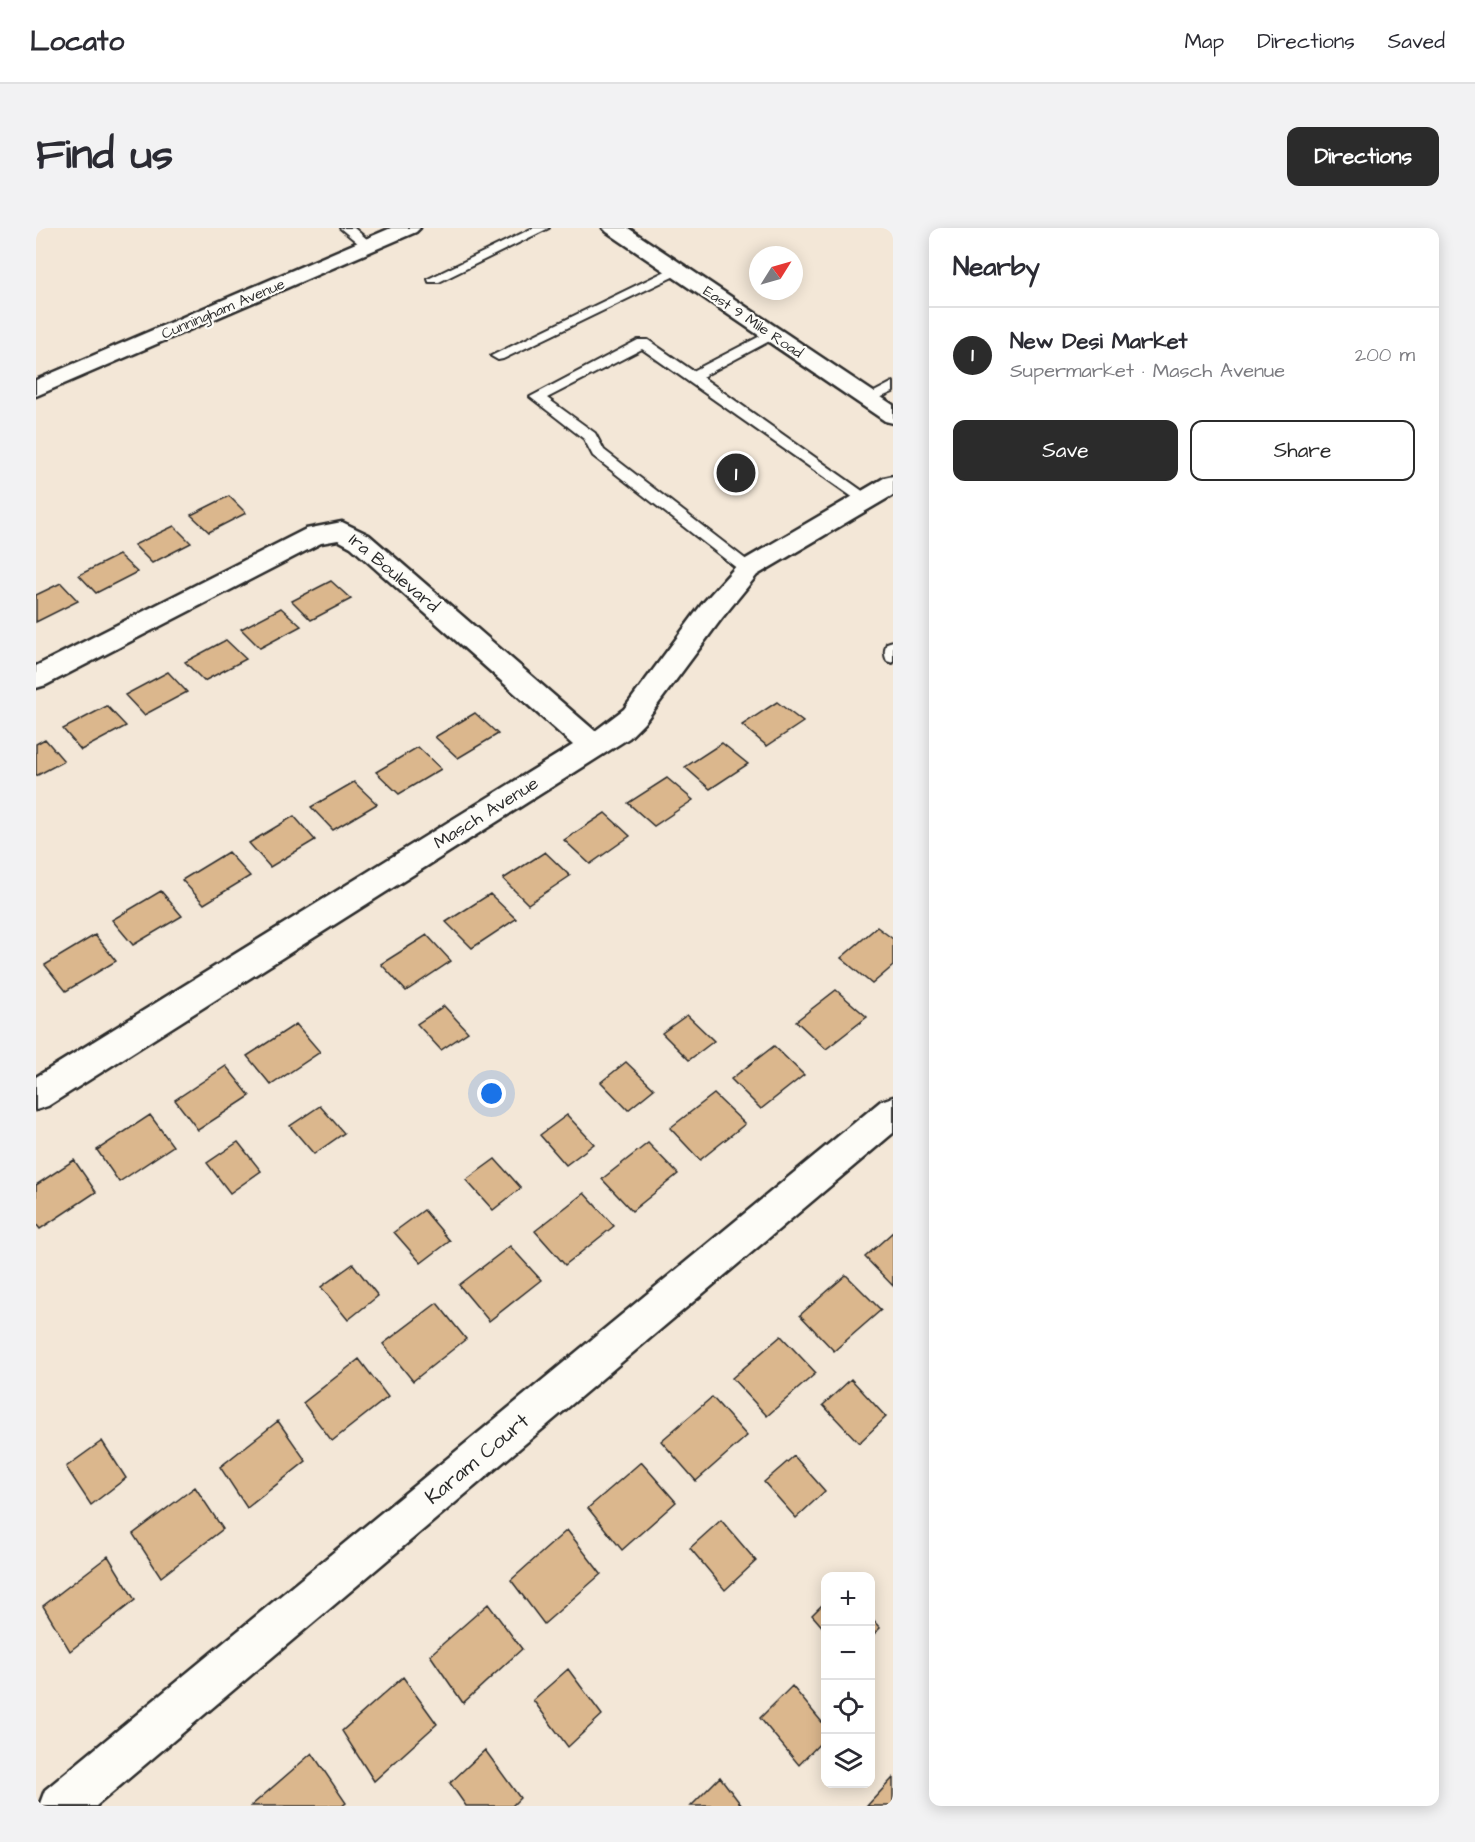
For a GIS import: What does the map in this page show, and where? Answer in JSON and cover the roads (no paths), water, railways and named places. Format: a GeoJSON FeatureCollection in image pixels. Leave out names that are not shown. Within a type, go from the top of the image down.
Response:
{"type":"FeatureCollection","features":[{"type":"Feature","properties":{"kind":"street","name":"Cunningham Avenue"},"geometry":{"type":"LineString","coordinates":[[36,389],[409,228]]}},
{"type":"Feature","properties":{"kind":"street","name":"East 9 Mile Road"},"geometry":{"type":"LineString","coordinates":[[614,228],[893,416]]}},
{"type":"Feature","properties":{"kind":"street","name":"Masch Avenue"},"geometry":{"type":"LineString","coordinates":[[36,1095],[619,730],[634,716],[712,611],[748,569],[893,484]]}},
{"type":"Feature","properties":{"kind":"street","name":"Ira Boulevard"},"geometry":{"type":"LineString","coordinates":[[36,678],[315,535],[342,531],[360,541],[592,746]]}},
{"type":"Feature","properties":{"kind":"street","name":"Karam Court"},"geometry":{"type":"LineString","coordinates":[[61,1806],[893,1113]]}},
{"type":"Feature","properties":{"kind":"lane"},"geometry":{"type":"LineString","coordinates":[[346,228],[369,246]]}},
{"type":"Feature","properties":{"kind":"lane"},"geometry":{"type":"LineString","coordinates":[[434,279],[543,228]]}},
{"type":"Feature","properties":{"kind":"lane"},"geometry":{"type":"LineString","coordinates":[[498,356],[676,270]]}},
{"type":"Feature","properties":{"kind":"lane"},"geometry":{"type":"LineString","coordinates":[[692,377],[772,334]]}},
{"type":"Feature","properties":{"kind":"lane"},"geometry":{"type":"LineString","coordinates":[[748,569],[598,453],[590,436],[537,397],[643,344],[866,500]]}},
{"type":"Feature","properties":{"kind":"lane"},"geometry":{"type":"LineString","coordinates":[[868,399],[893,386]]}},
{"type":"Feature","properties":{"kind":"lane"},"geometry":{"type":"LineString","coordinates":[[893,647],[893,657]]}},
{"type":"Feature","properties":{"kind":"place","name":"New Desi Market"},"geometry":{"type":"Point","coordinates":[736,473]}}]}
